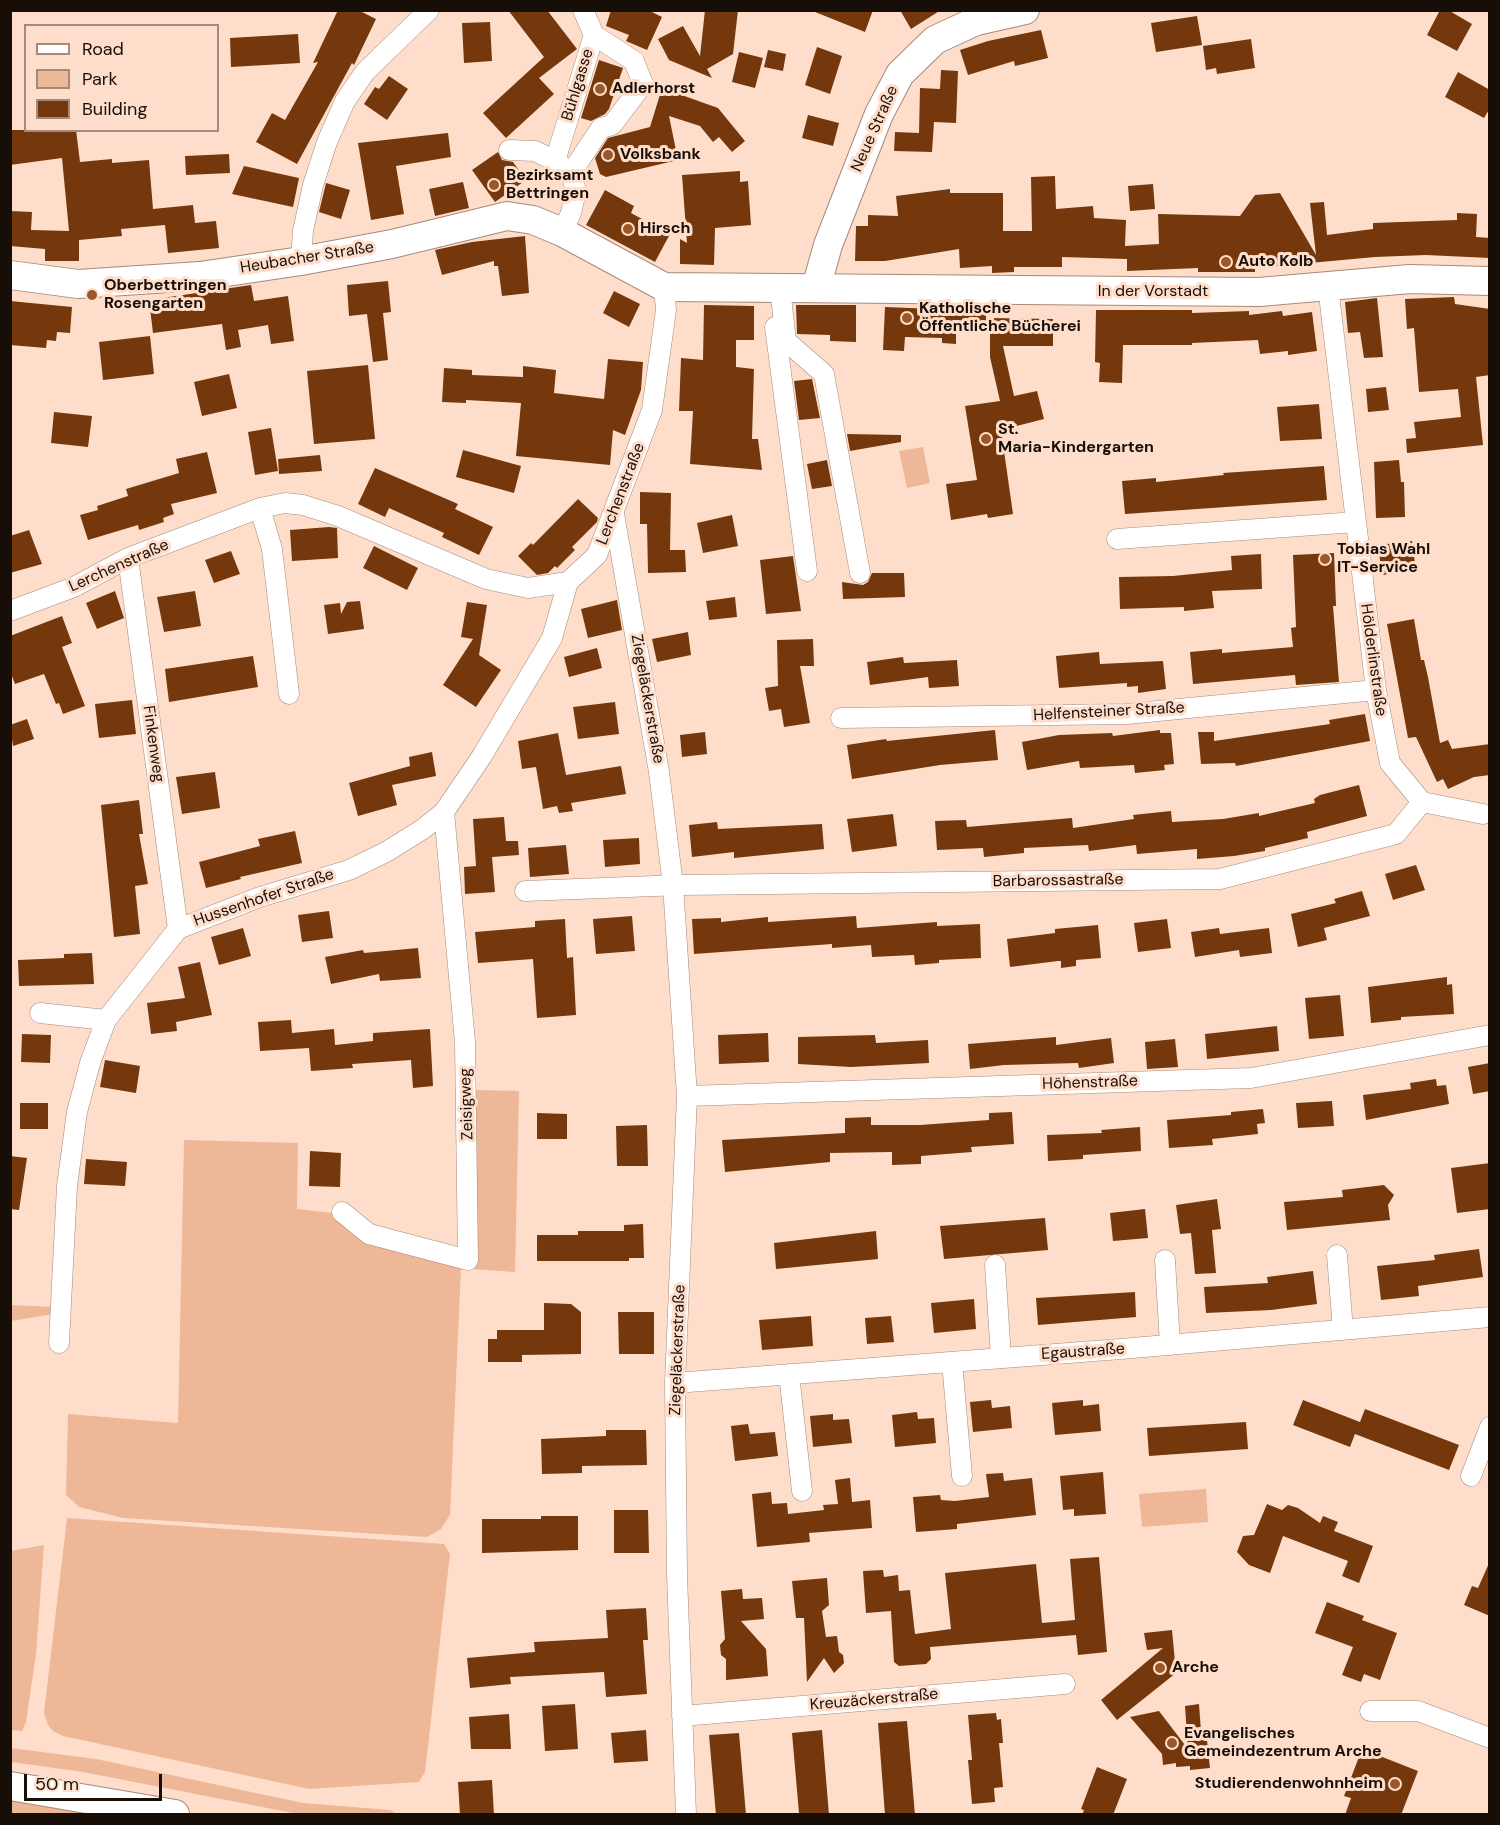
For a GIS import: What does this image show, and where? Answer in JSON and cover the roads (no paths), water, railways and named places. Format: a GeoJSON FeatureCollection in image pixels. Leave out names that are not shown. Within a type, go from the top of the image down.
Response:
{"type":"FeatureCollection","features":[{"type":"Feature","properties":{"kind":"street"},"geometry":{"type":"LineString","coordinates":[[301,261],[303,231],[313,185],[327,142],[345,100],[366,72],[429,10]]}},
{"type":"Feature","properties":{"kind":"street","name":"Bühlgasse"},"geometry":{"type":"LineString","coordinates":[[555,160],[594,35],[583,10]]}},
{"type":"Feature","properties":{"kind":"street","name":"Neue Straße"},"geometry":{"type":"LineString","coordinates":[[816,288],[828,245],[879,114],[900,74],[935,40],[976,21],[1025,10]]}},
{"type":"Feature","properties":{"kind":"street"},"geometry":{"type":"LineString","coordinates":[[571,173],[601,128],[612,124],[643,84],[634,61],[594,35]]}},
{"type":"Feature","properties":{"kind":"street"},"geometry":{"type":"LineString","coordinates":[[509,150],[535,151],[555,160],[571,173],[576,191],[571,213],[562,232]]}},
{"type":"Feature","properties":{"kind":"street","name":"Heubacher Straße"},"geometry":{"type":"LineString","coordinates":[[10,275],[88,284],[200,276],[301,261],[392,244],[507,216],[533,220],[562,232]]}},
{"type":"Feature","properties":{"kind":"street","name":"In der Vorstadt"},"geometry":{"type":"LineString","coordinates":[[562,232],[664,287],[1259,292],[1410,279],[1490,281]]}},
{"type":"Feature","properties":{"kind":"street","name":"Hölderlinstraße"},"geometry":{"type":"LineString","coordinates":[[1328,286],[1376,690],[1389,763],[1422,802]]}},
{"type":"Feature","properties":{"kind":"street","name":"Lerchenstraße"},"geometry":{"type":"LineString","coordinates":[[10,611],[74,587],[128,558],[260,508],[285,503],[303,505],[371,529],[435,559],[486,579],[528,588],[568,582],[597,555],[652,410],[666,310],[664,287]]}},
{"type":"Feature","properties":{"kind":"street"},"geometry":{"type":"LineString","coordinates":[[775,288],[786,341],[824,374],[860,573]]}},
{"type":"Feature","properties":{"kind":"street"},"geometry":{"type":"LineString","coordinates":[[775,288],[807,571]]}},
{"type":"Feature","properties":{"kind":"street"},"geometry":{"type":"LineString","coordinates":[[260,508],[272,549],[289,694]]}},
{"type":"Feature","properties":{"kind":"street","name":"Ziegeläckerstraße"},"geometry":{"type":"LineString","coordinates":[[614,514],[659,772],[673,885],[687,1096],[675,1383],[686,1815]]}},
{"type":"Feature","properties":{"kind":"street"},"geometry":{"type":"LineString","coordinates":[[1117,539],[1356,522]]}},
{"type":"Feature","properties":{"kind":"street","name":"Finkenweg"},"geometry":{"type":"LineString","coordinates":[[128,558],[178,929]]}},
{"type":"Feature","properties":{"kind":"street","name":"Hussenhofer Straße"},"geometry":{"type":"LineString","coordinates":[[59,1343],[67,1186],[77,1112],[106,1020],[178,929],[260,897],[349,870],[405,841],[444,812],[482,756],[552,638],[568,582]]}},
{"type":"Feature","properties":{"kind":"street","name":"Helfensteiner Straße"},"geometry":{"type":"LineString","coordinates":[[842,718],[1126,714],[1376,690]]}},
{"type":"Feature","properties":{"kind":"street"},"geometry":{"type":"LineString","coordinates":[[1422,802],[1487,818]]}},
{"type":"Feature","properties":{"kind":"street","name":"Barbarossastraße"},"geometry":{"type":"LineString","coordinates":[[673,885],[1220,879],[1396,834],[1422,802]]}},
{"type":"Feature","properties":{"kind":"street","name":"Zeisigweg"},"geometry":{"type":"LineString","coordinates":[[342,1212],[369,1234],[468,1260],[465,1042],[444,812]]}},
{"type":"Feature","properties":{"kind":"street"},"geometry":{"type":"LineString","coordinates":[[525,891],[673,885]]}},
{"type":"Feature","properties":{"kind":"street"},"geometry":{"type":"LineString","coordinates":[[40,1013],[106,1020]]}},
{"type":"Feature","properties":{"kind":"street","name":"Höhenstraße"},"geometry":{"type":"LineString","coordinates":[[687,1096],[1251,1078],[1490,1035]]}},
{"type":"Feature","properties":{"kind":"street"},"geometry":{"type":"LineString","coordinates":[[1337,1255],[1343,1330]]}},
{"type":"Feature","properties":{"kind":"street"},"geometry":{"type":"LineString","coordinates":[[1165,1260],[1170,1345]]}},
{"type":"Feature","properties":{"kind":"street"},"geometry":{"type":"LineString","coordinates":[[995,1264],[1001,1358]]}},
{"type":"Feature","properties":{"kind":"street","name":"Egaustraße"},"geometry":{"type":"LineString","coordinates":[[675,1383],[1170,1345],[1490,1317]]}},
{"type":"Feature","properties":{"kind":"street"},"geometry":{"type":"LineString","coordinates":[[952,1362],[962,1476]]}},
{"type":"Feature","properties":{"kind":"street"},"geometry":{"type":"LineString","coordinates":[[789,1374],[802,1491]]}},
{"type":"Feature","properties":{"kind":"street"},"geometry":{"type":"LineString","coordinates":[[1471,1476],[1490,1427]]}},
{"type":"Feature","properties":{"kind":"street","name":"Kreuzäckerstraße"},"geometry":{"type":"LineString","coordinates":[[682,1716],[1065,1684]]}},
{"type":"Feature","properties":{"kind":"street"},"geometry":{"type":"LineString","coordinates":[[1370,1711],[1418,1711],[1490,1738]]}},
{"type":"Feature","properties":{"kind":"street"},"geometry":{"type":"LineString","coordinates":[[10,1786],[174,1815]]}},
{"type":"Feature","properties":{"kind":"place","name":"Adlerhorst"},"geometry":{"type":"Point","coordinates":[600,89]}},
{"type":"Feature","properties":{"kind":"place","name":"Volksbank"},"geometry":{"type":"Point","coordinates":[608,155]}},
{"type":"Feature","properties":{"kind":"place","name":"Bezirksamt Bettringen"},"geometry":{"type":"Point","coordinates":[494,185]}},
{"type":"Feature","properties":{"kind":"place","name":"Hirsch"},"geometry":{"type":"Point","coordinates":[628,229]}},
{"type":"Feature","properties":{"kind":"place","name":"Auto Kolb"},"geometry":{"type":"Point","coordinates":[1226,262]}},
{"type":"Feature","properties":{"kind":"place","name":"Oberbettringen Rosengarten"},"geometry":{"type":"Point","coordinates":[92,295]}},
{"type":"Feature","properties":{"kind":"place","name":"Katholische Öffentliche Bücherei"},"geometry":{"type":"Point","coordinates":[907,318]}},
{"type":"Feature","properties":{"kind":"place","name":"St. Maria-Kindergarten"},"geometry":{"type":"Point","coordinates":[986,439]}},
{"type":"Feature","properties":{"kind":"place","name":"Tobias Wahl IT-Service"},"geometry":{"type":"Point","coordinates":[1325,559]}},
{"type":"Feature","properties":{"kind":"place","name":"Arche"},"geometry":{"type":"Point","coordinates":[1160,1668]}},
{"type":"Feature","properties":{"kind":"place","name":"Evangelisches Gemeindezentrum Arche"},"geometry":{"type":"Point","coordinates":[1172,1743]}},
{"type":"Feature","properties":{"kind":"place","name":"Studierendenwohnheim"},"geometry":{"type":"Point","coordinates":[1395,1784]}}]}
